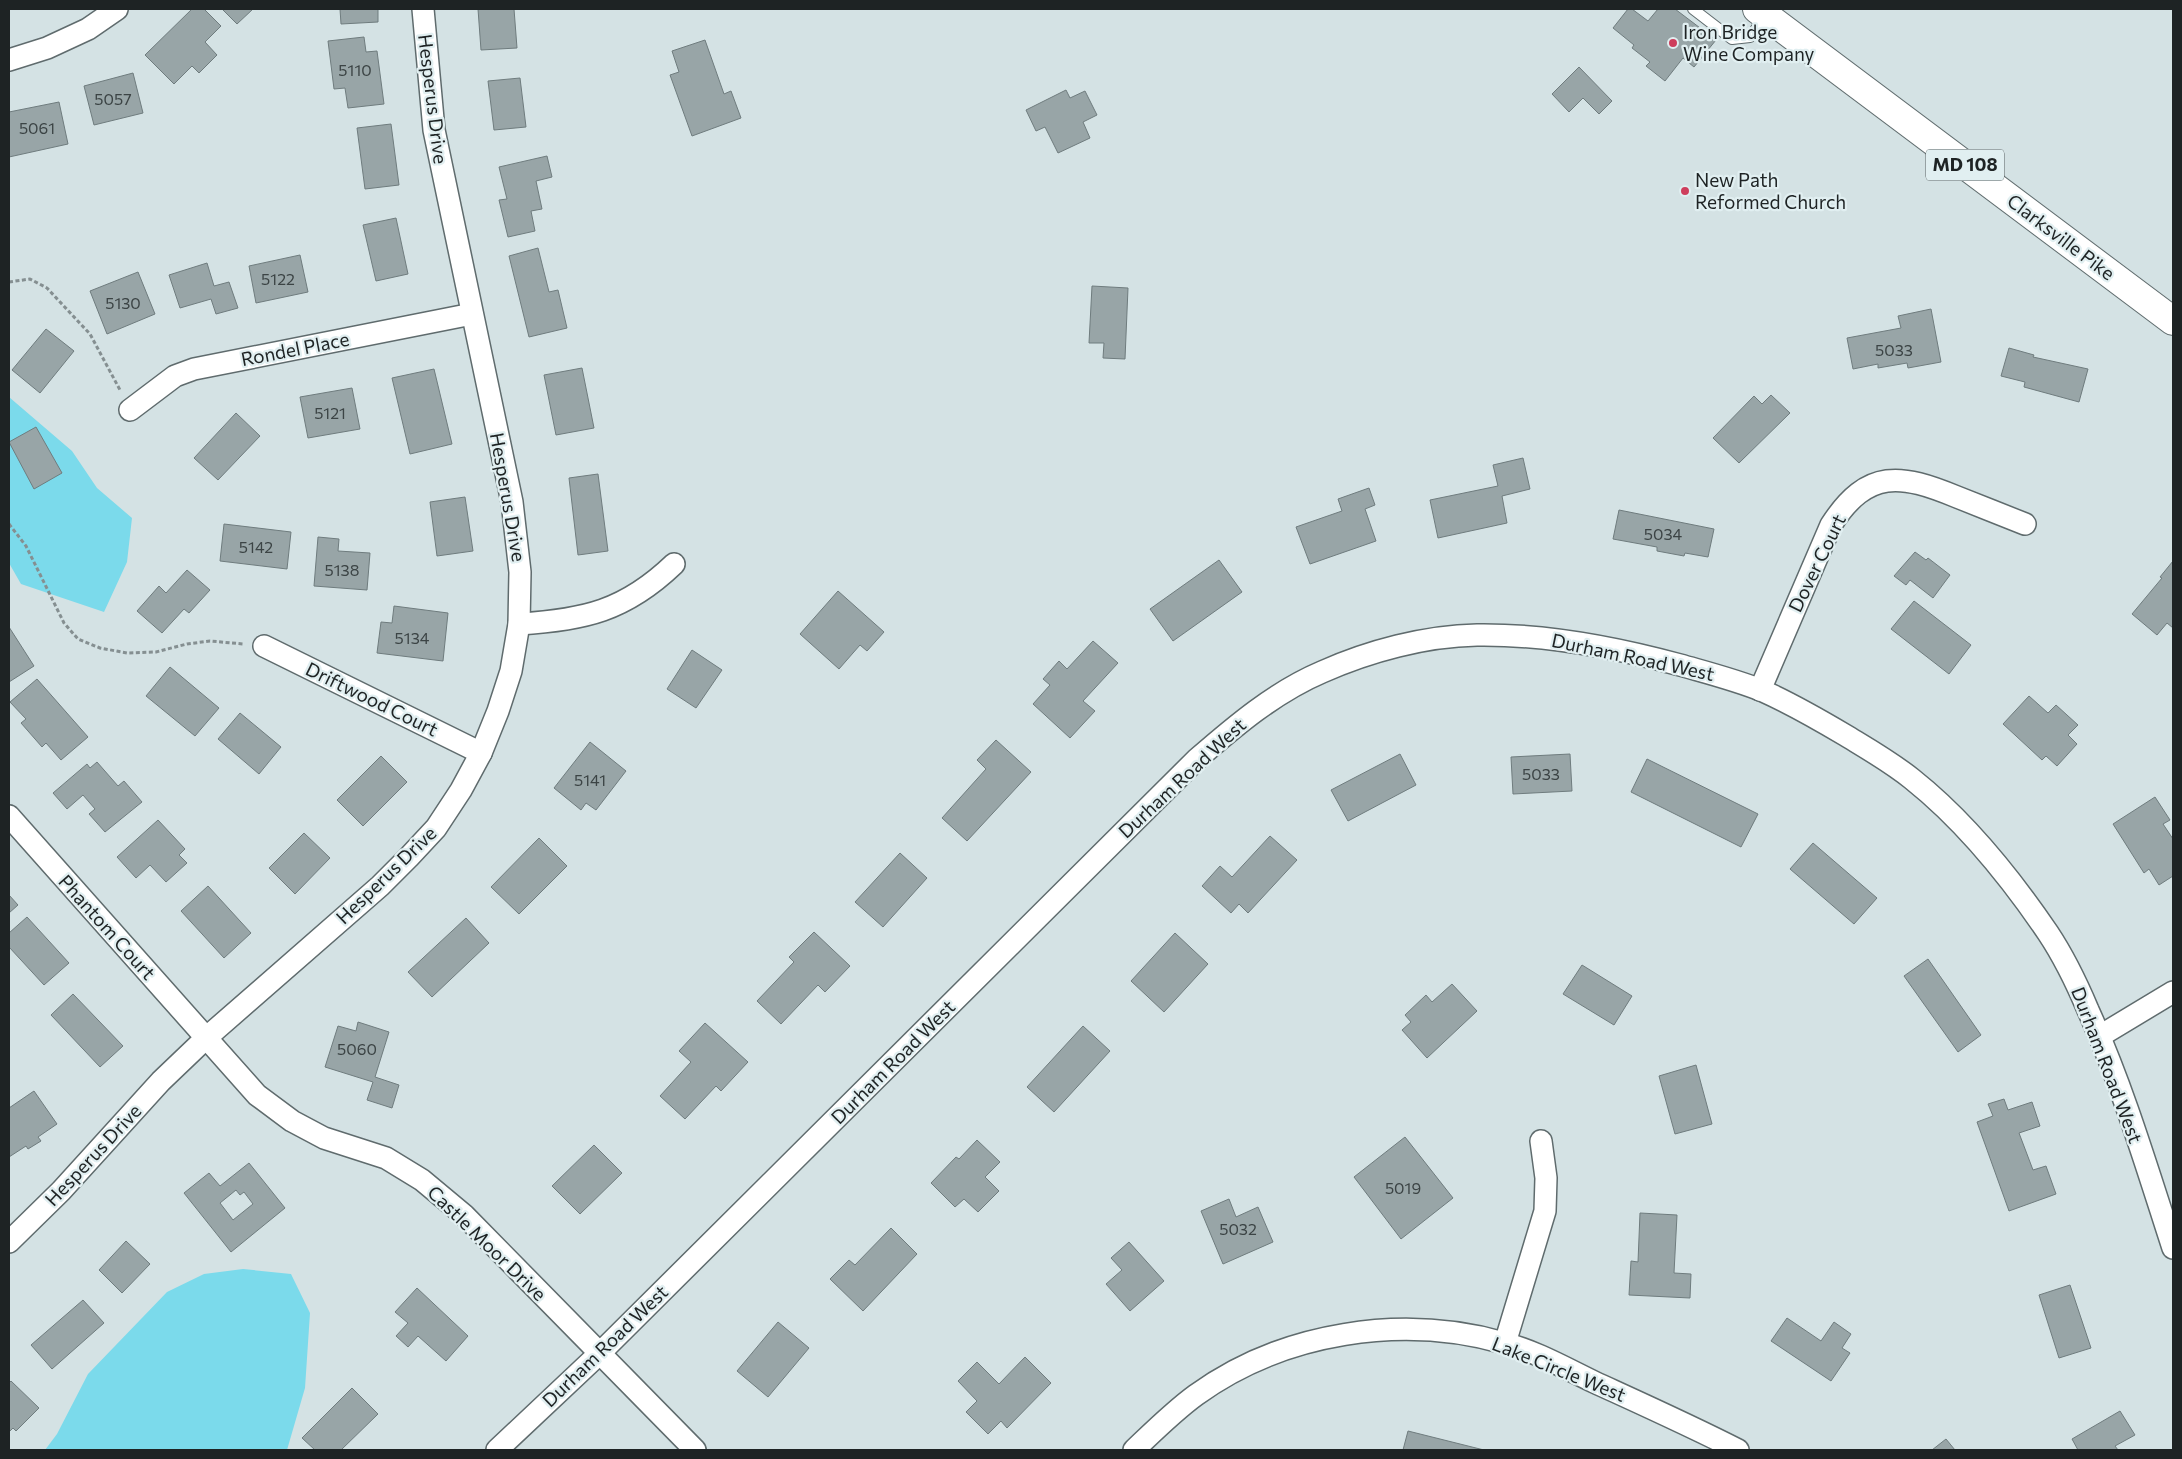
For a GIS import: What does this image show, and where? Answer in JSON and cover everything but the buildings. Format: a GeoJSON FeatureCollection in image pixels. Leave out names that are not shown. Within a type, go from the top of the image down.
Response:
{"type":"FeatureCollection","features":[{"type":"Feature","properties":{"kind":"main road","name":"Clarksville Pike"},"geometry":{"type":"LineString","coordinates":[[1762,12],[2173,321]]}},
{"type":"Feature","properties":{"kind":"street"},"geometry":{"type":"LineString","coordinates":[[9,60],[47,48],[88,29],[117,9]]}},
{"type":"Feature","properties":{"kind":"street","name":"Hesperus Drive"},"geometry":{"type":"LineString","coordinates":[[9,1242],[61,1191],[161,1081],[206,1038],[380,886],[436,828],[461,790],[481,753],[511,671],[519,624],[520,572],[512,502],[434,130],[423,9]]}},
{"type":"Feature","properties":{"kind":"street","name":"Rondel Place"},"geometry":{"type":"LineString","coordinates":[[130,410],[175,376],[194,370],[472,314]]}},
{"type":"Feature","properties":{"kind":"street","name":"Dover Court"},"geometry":{"type":"LineString","coordinates":[[1760,690],[1831,525],[1854,496],[1870,485],[1901,479],[1923,483],[2025,524]]}},
{"type":"Feature","properties":{"kind":"street"},"geometry":{"type":"LineString","coordinates":[[519,624],[560,621],[605,610],[643,590],[658,580],[674,564]]}},
{"type":"Feature","properties":{"kind":"street","name":"Durham Road West"},"geometry":{"type":"LineString","coordinates":[[497,1450],[599,1354],[1197,759],[1231,730],[1278,696],[1321,672],[1372,653],[1426,641],[1474,635],[1532,637],[1593,645],[1719,675],[1760,690],[1799,708],[1870,750],[1911,778],[1952,814],[2005,874],[2050,936],[2077,985],[2100,1036],[2173,1248]]}},
{"type":"Feature","properties":{"kind":"street","name":"Driftwood Court"},"geometry":{"type":"LineString","coordinates":[[264,646],[481,753]]}},
{"type":"Feature","properties":{"kind":"street","name":"Phantom Court"},"geometry":{"type":"LineString","coordinates":[[9,816],[206,1038]]}},
{"type":"Feature","properties":{"kind":"street"},"geometry":{"type":"LineString","coordinates":[[2100,1036],[2173,992]]}},
{"type":"Feature","properties":{"kind":"street","name":"Castle Moor Drive"},"geometry":{"type":"LineString","coordinates":[[206,1038],[257,1095],[292,1121],[324,1138],[386,1158],[422,1180],[464,1216],[695,1450]]}},
{"type":"Feature","properties":{"kind":"street"},"geometry":{"type":"LineString","coordinates":[[1506,1343],[1544,1211],[1546,1178],[1541,1141]]}},
{"type":"Feature","properties":{"kind":"street","name":"Lake Circle West"},"geometry":{"type":"LineString","coordinates":[[1134,1450],[1158,1426],[1196,1394],[1236,1370],[1280,1352],[1325,1338],[1373,1330],[1422,1330],[1464,1333],[1506,1343],[1568,1369],[1738,1450]]}},
{"type":"Feature","properties":{"kind":"lane"},"geometry":{"type":"LineString","coordinates":[[1693,9],[1732,39],[1750,37],[1762,12]]}},
{"type":"Feature","properties":{"kind":"path"},"geometry":{"type":"LineString","coordinates":[[9,282],[30,279],[47,288],[90,334],[130,410]]}},
{"type":"Feature","properties":{"kind":"path"},"geometry":{"type":"LineString","coordinates":[[9,524],[26,546],[64,623],[78,639],[100,648],[127,653],[156,652],[187,644],[210,641],[264,646]]}},
{"type":"Feature","properties":{"kind":"shaded area"},"geometry":{"type":"Polygon","coordinates":[[[9,397],[72,451],[97,488],[132,518],[127,562],[104,612],[21,584],[9,563],[9,397]]]}},
{"type":"Feature","properties":{"kind":"shaded area"},"geometry":{"type":"Polygon","coordinates":[[[243,1269],[291,1274],[310,1313],[305,1388],[287,1450],[45,1450],[57,1434],[88,1374],[167,1292],[204,1274],[243,1269]]]}},
{"type":"Feature","properties":{"kind":"place","name":"Iron Bridge Wine Company"},"geometry":{"type":"Point","coordinates":[1673,43]}},
{"type":"Feature","properties":{"kind":"place","name":"New Path Reformed Church"},"geometry":{"type":"Point","coordinates":[1685,191]}}]}
